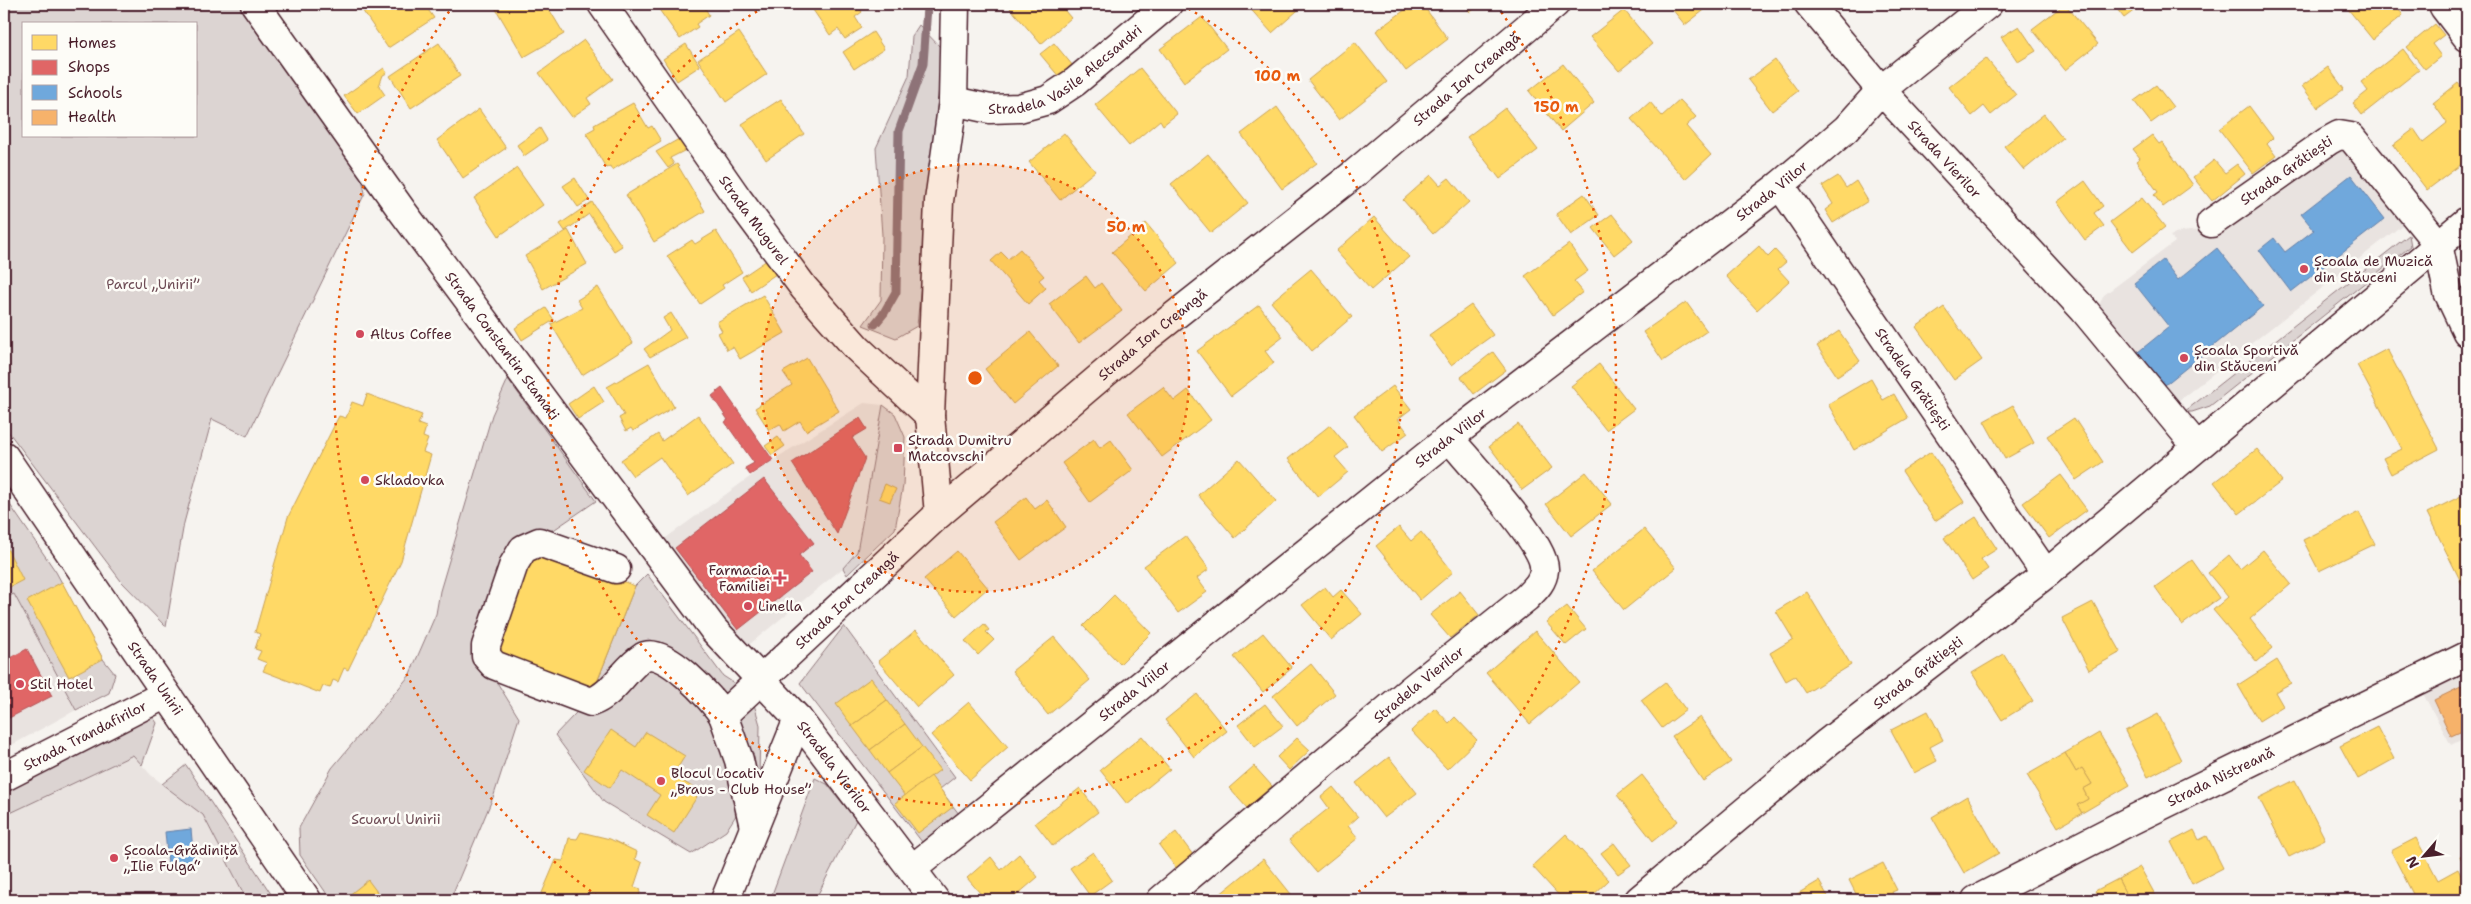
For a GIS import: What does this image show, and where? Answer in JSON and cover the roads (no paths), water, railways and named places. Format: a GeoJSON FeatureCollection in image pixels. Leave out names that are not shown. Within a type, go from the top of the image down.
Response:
{"type":"FeatureCollection","features":[{"type":"Feature","properties":{"kind":"street","name":"Strada Constantin Stamati"},"geometry":{"type":"LineString","coordinates":[[254,4],[403,212],[714,630],[798,719]]}},
{"type":"Feature","properties":{"kind":"street","name":"Strada Mugurel"},"geometry":{"type":"LineString","coordinates":[[602,4],[738,199],[804,288],[857,348],[930,416]]}},
{"type":"Feature","properties":{"kind":"street"},"geometry":{"type":"LineString","coordinates":[[939,514],[930,416],[939,201],[953,101],[955,4]]}},
{"type":"Feature","properties":{"kind":"street","name":"Stradela Vasile Alecsandri"},"geometry":{"type":"LineString","coordinates":[[953,101],[990,109],[1019,108],[1048,100],[1075,82],[1168,4]]}},
{"type":"Feature","properties":{"kind":"street","name":"Strada Ion Creangă"},"geometry":{"type":"LineString","coordinates":[[723,714],[762,680],[939,514],[1145,339],[1354,174],[1555,4]]}},
{"type":"Feature","properties":{"kind":"street","name":"Strada Vierilor"},"geometry":{"type":"LineString","coordinates":[[1809,4],[1881,90],[2084,310],[2197,447]]}},
{"type":"Feature","properties":{"kind":"street","name":"Strada Viilor"},"geometry":{"type":"LineString","coordinates":[[912,870],[1448,438],[1780,184],[1846,129],[1881,90],[1988,4]]}},
{"type":"Feature","properties":{"kind":"street"},"geometry":{"type":"LineString","coordinates":[[2448,4],[2444,7],[2467,37]]}},
{"type":"Feature","properties":{"kind":"street","name":"Strada Grătiești"},"geometry":{"type":"LineString","coordinates":[[2211,223],[2339,136],[2351,137],[2438,244]]}},
{"type":"Feature","properties":{"kind":"street","name":"Stradela Grătiești"},"geometry":{"type":"LineString","coordinates":[[1780,184],[2046,574]]}},
{"type":"Feature","properties":{"kind":"street","name":"Strada Grătiești"},"geometry":{"type":"LineString","coordinates":[[1639,900],[1828,742],[2046,574],[2467,221]]}},
{"type":"Feature","properties":{"kind":"street"},"geometry":{"type":"LineString","coordinates":[[2438,244],[2448,292],[2467,332]]}},
{"type":"Feature","properties":{"kind":"street","name":"Stradela Vierilor"},"geometry":{"type":"LineString","coordinates":[[1161,900],[1406,694],[1526,598],[1541,583],[1545,568],[1541,553],[1525,530],[1448,438]]}},
{"type":"Feature","properties":{"kind":"street","name":"Strada Unirii"},"geometry":{"type":"LineString","coordinates":[[4,456],[307,900]]}},
{"type":"Feature","properties":{"kind":"street"},"geometry":{"type":"LineString","coordinates":[[616,569],[539,542],[523,549],[514,564],[486,646],[486,656],[494,664],[591,702],[601,699],[644,656],[656,655],[672,664],[710,697],[723,714],[739,760],[754,827]]}},
{"type":"Feature","properties":{"kind":"street","name":"Strada Nistreană"},"geometry":{"type":"LineString","coordinates":[[1976,900],[2128,822],[2467,656]]}},
{"type":"Feature","properties":{"kind":"street","name":"Strada Trandafirilor"},"geometry":{"type":"LineString","coordinates":[[4,777],[166,694]]}},
{"type":"Feature","properties":{"kind":"street","name":"Stradela Vierilor"},"geometry":{"type":"LineString","coordinates":[[798,719],[935,900]]}},
{"type":"Feature","properties":{"kind":"street","name":"Stradela Vierilor"},"geometry":{"type":"LineString","coordinates":[[725,900],[798,719]]}},
{"type":"Feature","properties":{"kind":"waterway"},"geometry":{"type":"LineString","coordinates":[[875,324],[896,292],[899,131],[923,64],[927,7]]}},
{"type":"Feature","properties":{"kind":"place","name":"Școala de Muzică din Stăuceni"},"geometry":{"type":"Point","coordinates":[2304,269]}},
{"type":"Feature","properties":{"kind":"place","name":"Altus Coffee"},"geometry":{"type":"Point","coordinates":[360,334]}},
{"type":"Feature","properties":{"kind":"place","name":"Școala Sportivă din Stăuceni"},"geometry":{"type":"Point","coordinates":[2184,358]}},
{"type":"Feature","properties":{"kind":"place","name":"Strada Dumitru Matcovschi"},"geometry":{"type":"Point","coordinates":[898,448]}},
{"type":"Feature","properties":{"kind":"place","name":"Skladovka"},"geometry":{"type":"Point","coordinates":[365,480]}},
{"type":"Feature","properties":{"kind":"place","name":"Farmacia Familiei"},"geometry":{"type":"Point","coordinates":[780,578]}},
{"type":"Feature","properties":{"kind":"place","name":"Linella"},"geometry":{"type":"Point","coordinates":[748,606]}},
{"type":"Feature","properties":{"kind":"place","name":"Stil Hotel"},"geometry":{"type":"Point","coordinates":[20,684]}},
{"type":"Feature","properties":{"kind":"place","name":"Blocul Locativ „Braus - Club House”"},"geometry":{"type":"Point","coordinates":[661,781]}},
{"type":"Feature","properties":{"kind":"place","name":"Școala-Grădiniță „Ilie Fulga“"},"geometry":{"type":"Point","coordinates":[114,858]}},
{"type":"Feature","properties":{"kind":"park label","name":"Parcul „Unirii”"},"geometry":{"type":"Point","coordinates":[153,284]}},
{"type":"Feature","properties":{"kind":"park label","name":"Scuarul Unirii"},"geometry":{"type":"Point","coordinates":[396,819]}}]}
